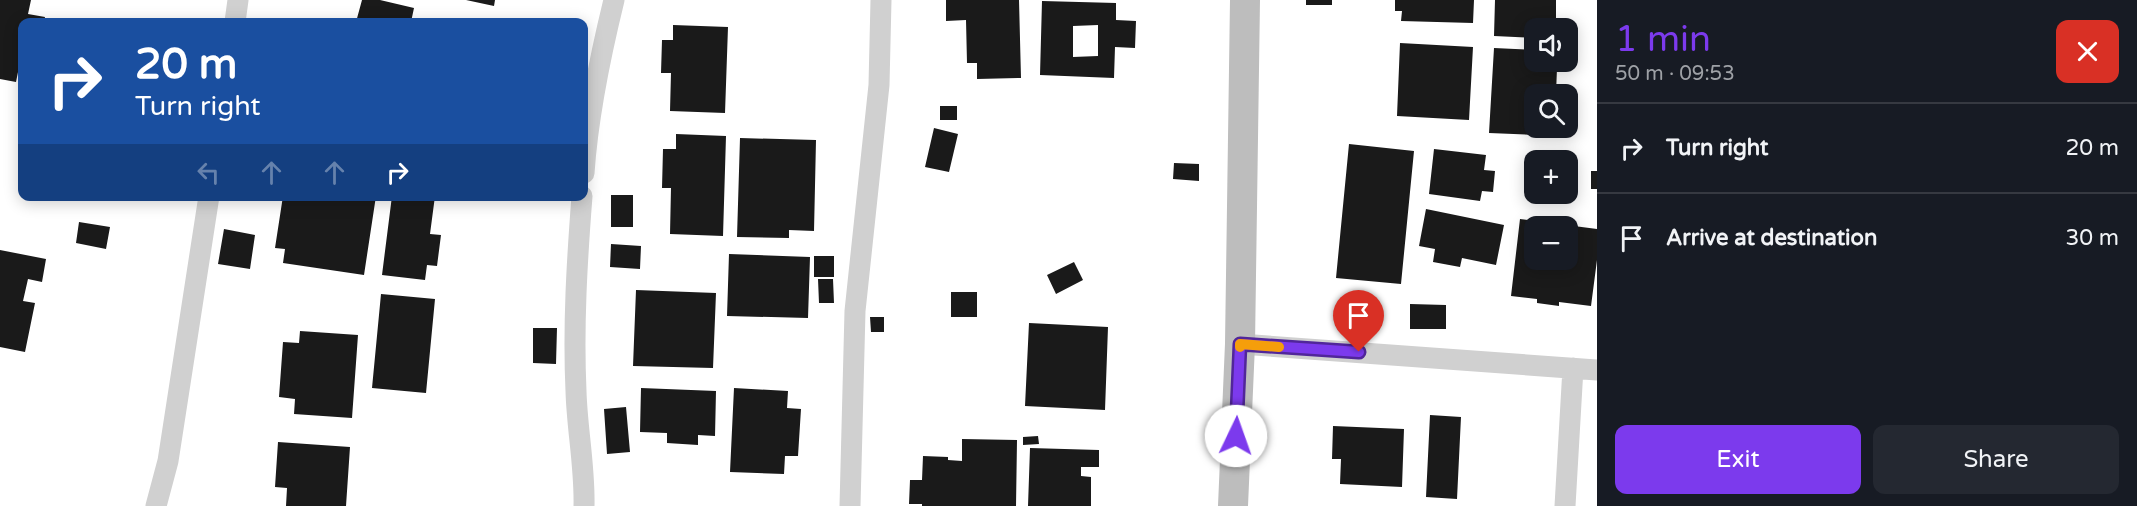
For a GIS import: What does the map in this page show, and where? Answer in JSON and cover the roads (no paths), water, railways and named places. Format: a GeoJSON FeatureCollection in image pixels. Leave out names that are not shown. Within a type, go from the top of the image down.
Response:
{"type":"FeatureCollection","features":[{"type":"Feature","properties":{"kind":"street"},"geometry":{"type":"LineString","coordinates":[[236,18],[238,0]]}},
{"type":"Feature","properties":{"kind":"street"},"geometry":{"type":"LineString","coordinates":[[588,129],[614,0]]}},
{"type":"Feature","properties":{"kind":"street"},"geometry":{"type":"LineString","coordinates":[[850,506],[855,311],[879,85],[881,0]]}},
{"type":"Feature","properties":{"kind":"street"},"geometry":{"type":"LineString","coordinates":[[1233,506],[1240,344],[1245,0]]}},
{"type":"Feature","properties":{"kind":"street"},"geometry":{"type":"LineString","coordinates":[[156,506],[168,461],[207,201]]}},
{"type":"Feature","properties":{"kind":"street"},"geometry":{"type":"LineString","coordinates":[[582,201],[576,273],[576,391],[585,481],[584,506]]}},
{"type":"Feature","properties":{"kind":"street"},"geometry":{"type":"LineString","coordinates":[[1240,344],[1597,370]]}},
{"type":"Feature","properties":{"kind":"street"},"geometry":{"type":"LineString","coordinates":[[1565,506],[1573,368]]}}]}
